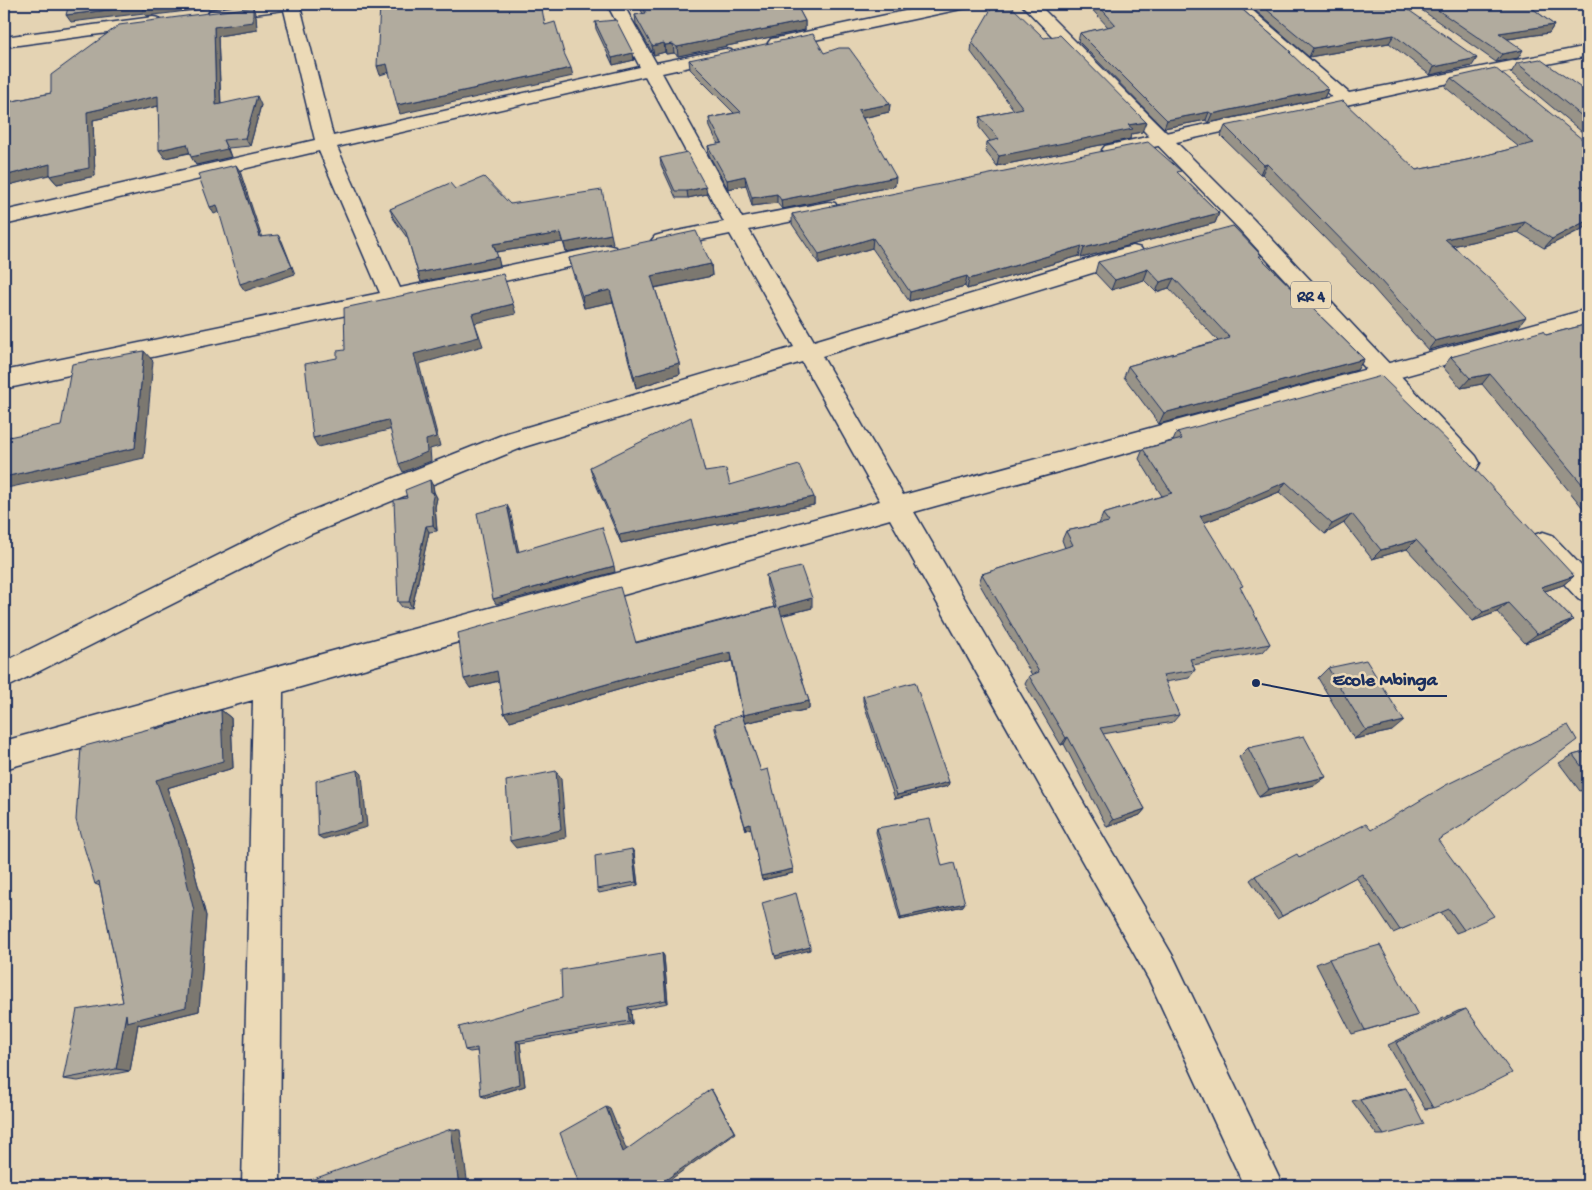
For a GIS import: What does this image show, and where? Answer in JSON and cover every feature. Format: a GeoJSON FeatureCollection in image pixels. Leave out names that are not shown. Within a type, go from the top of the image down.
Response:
{"type":"FeatureCollection","features":[{"type":"Feature","properties":{"kind":"street"},"geometry":{"type":"LineString","coordinates":[[204,15],[292,4],[325,144],[393,297]]}},
{"type":"Feature","properties":{"kind":"street"},"geometry":{"type":"LineString","coordinates":[[615,4],[736,226],[1162,970],[1264,1186]]}},
{"type":"Feature","properties":{"kind":"street"},"geometry":{"type":"LineString","coordinates":[[757,47],[961,4]]}},
{"type":"Feature","properties":{"kind":"street","name":"RR 4"},"geometry":{"type":"LineString","coordinates":[[1029,4],[1246,224],[1482,478]]}},
{"type":"Feature","properties":{"kind":"street"},"geometry":{"type":"LineString","coordinates":[[1235,4],[1346,100]]}},
{"type":"Feature","properties":{"kind":"street"},"geometry":{"type":"LineString","coordinates":[[4,42],[166,20]]}},
{"type":"Feature","properties":{"kind":"street"},"geometry":{"type":"LineString","coordinates":[[4,218],[738,51]]}},
{"type":"Feature","properties":{"kind":"street"},"geometry":{"type":"LineString","coordinates":[[1096,153],[1165,140],[1346,100],[1500,76],[1588,52]]}},
{"type":"Feature","properties":{"kind":"street"},"geometry":{"type":"LineString","coordinates":[[1470,53],[1500,76]]}},
{"type":"Feature","properties":{"kind":"street"},"geometry":{"type":"LineString","coordinates":[[4,380],[631,247],[843,205]]}},
{"type":"Feature","properties":{"kind":"street"},"geometry":{"type":"LineString","coordinates":[[1218,231],[1246,224]]}},
{"type":"Feature","properties":{"kind":"street"},"geometry":{"type":"LineString","coordinates":[[4,676],[302,526],[516,440],[1108,260],[1154,248]]}},
{"type":"Feature","properties":{"kind":"street"},"geometry":{"type":"LineString","coordinates":[[4,755],[268,684],[1382,372],[1588,317]]}},
{"type":"Feature","properties":{"kind":"street"},"geometry":{"type":"LineString","coordinates":[[1528,527],[1588,591]]}},
{"type":"Feature","properties":{"kind":"street"},"geometry":{"type":"LineString","coordinates":[[261,1186],[268,684]]}},
{"type":"Feature","properties":{"kind":"building"},"geometry":{"type":"Polygon","coordinates":[[[69,4],[188,4],[143,10],[150,5],[66,15],[69,4]]]}},
{"type":"Feature","properties":{"kind":"building"},"geometry":{"type":"Polygon","coordinates":[[[380,4],[541,4],[545,25],[555,22],[564,53],[571,68],[397,105],[387,64],[377,66],[380,4]]]}},
{"type":"Feature","properties":{"kind":"building"},"geometry":{"type":"Polygon","coordinates":[[[641,4],[796,4],[805,21],[677,47],[673,44],[665,45],[664,43],[652,46],[635,15],[646,13],[641,4]]]}},
{"type":"Feature","properties":{"kind":"building"},"geometry":{"type":"Polygon","coordinates":[[[994,4],[1009,4],[1044,38],[1060,35],[1146,122],[1128,125],[1133,129],[999,156],[987,142],[999,139],[980,117],[1023,108],[972,42],[994,4]]]}},
{"type":"Feature","properties":{"kind":"building"},"geometry":{"type":"Polygon","coordinates":[[[1097,4],[1236,4],[1291,52],[1289,52],[1328,89],[1212,114],[1209,112],[1167,120],[1080,33],[1116,25],[1097,4]]]}},
{"type":"Feature","properties":{"kind":"building"},"geometry":{"type":"Polygon","coordinates":[[[1260,4],[1400,4],[1477,58],[1434,67],[1394,35],[1313,48],[1260,4]]]}},
{"type":"Feature","properties":{"kind":"building"},"geometry":{"type":"Polygon","coordinates":[[[1429,4],[1527,4],[1554,25],[1499,33],[1523,50],[1502,54],[1429,4]]]}},
{"type":"Feature","properties":{"kind":"building"},"geometry":{"type":"Polygon","coordinates":[[[253,7],[253,22],[214,27],[216,105],[257,96],[245,138],[223,140],[227,149],[191,157],[187,144],[159,150],[158,96],[87,112],[89,168],[50,176],[50,164],[4,176],[4,103],[51,93],[51,75],[119,25],[253,7]]]}},
{"type":"Feature","properties":{"kind":"building"},"geometry":{"type":"Polygon","coordinates":[[[616,20],[633,53],[612,58],[595,22],[616,20]]]}},
{"type":"Feature","properties":{"kind":"building"},"geometry":{"type":"Polygon","coordinates":[[[813,34],[824,53],[839,48],[849,48],[890,104],[858,110],[896,177],[781,200],[777,194],[752,198],[745,176],[727,180],[708,146],[722,143],[709,118],[741,112],[689,60],[813,34]]]}},
{"type":"Feature","properties":{"kind":"building"},"geometry":{"type":"Polygon","coordinates":[[[1540,59],[1584,90],[1588,89],[1588,121],[1517,63],[1540,59]]]}},
{"type":"Feature","properties":{"kind":"building"},"geometry":{"type":"Polygon","coordinates":[[[1495,68],[1588,144],[1588,185],[1580,186],[1588,191],[1588,220],[1552,239],[1525,222],[1445,239],[1493,282],[1526,317],[1435,341],[1371,270],[1267,164],[1264,165],[1225,126],[1343,101],[1416,170],[1467,160],[1534,143],[1451,78],[1495,68]]]}},
{"type":"Feature","properties":{"kind":"building"},"geometry":{"type":"Polygon","coordinates":[[[1148,142],[1181,171],[1177,172],[1219,213],[1084,248],[1082,246],[969,279],[967,276],[910,292],[873,238],[819,254],[792,214],[1148,142]]]}},
{"type":"Feature","properties":{"kind":"building"},"geometry":{"type":"Polygon","coordinates":[[[687,152],[706,187],[687,191],[675,191],[660,158],[687,152]]]}},
{"type":"Feature","properties":{"kind":"building"},"geometry":{"type":"Polygon","coordinates":[[[236,165],[260,237],[278,235],[292,267],[240,284],[217,205],[210,207],[198,174],[236,165]]]}},
{"type":"Feature","properties":{"kind":"building"},"geometry":{"type":"Polygon","coordinates":[[[484,177],[510,204],[602,190],[611,234],[564,243],[561,233],[493,244],[498,257],[418,273],[406,232],[390,209],[450,183],[455,189],[484,177]]]}},
{"type":"Feature","properties":{"kind":"building"},"geometry":{"type":"Polygon","coordinates":[[[1233,226],[1262,256],[1259,256],[1364,359],[1164,413],[1128,366],[1230,338],[1174,278],[1160,282],[1148,269],[1115,280],[1098,262],[1233,226]]]}},
{"type":"Feature","properties":{"kind":"building"},"geometry":{"type":"Polygon","coordinates":[[[696,231],[711,264],[651,276],[679,363],[634,376],[610,290],[582,296],[569,258],[696,231]]]}},
{"type":"Feature","properties":{"kind":"building"},"geometry":{"type":"Polygon","coordinates":[[[503,274],[513,304],[472,314],[479,337],[414,354],[436,437],[426,440],[427,452],[399,464],[388,420],[313,438],[305,364],[337,358],[337,351],[345,350],[344,308],[503,274]]]}},
{"type":"Feature","properties":{"kind":"building"},"geometry":{"type":"Polygon","coordinates":[[[1588,324],[1588,491],[1490,374],[1470,378],[1451,357],[1543,331],[1546,335],[1588,324]]]}},
{"type":"Feature","properties":{"kind":"building"},"geometry":{"type":"Polygon","coordinates":[[[144,351],[135,448],[4,477],[4,438],[61,426],[72,364],[144,351]]]}},
{"type":"Feature","properties":{"kind":"building"},"geometry":{"type":"Polygon","coordinates":[[[1381,376],[1460,453],[1574,576],[1541,587],[1573,620],[1537,634],[1508,603],[1483,612],[1416,540],[1381,550],[1352,514],[1332,524],[1286,482],[1225,508],[1200,516],[1243,586],[1240,587],[1270,644],[1190,659],[1195,670],[1163,675],[1179,715],[1100,728],[1145,809],[1113,820],[1068,737],[1066,738],[1029,676],[1039,672],[982,574],[1073,545],[1066,531],[1109,522],[1103,514],[1172,493],[1143,449],[1182,439],[1177,432],[1381,376]]]}},
{"type":"Feature","properties":{"kind":"building"},"geometry":{"type":"Polygon","coordinates":[[[691,417],[705,472],[726,469],[730,485],[799,465],[814,497],[619,535],[590,467],[691,417]]]}},
{"type":"Feature","properties":{"kind":"building"},"geometry":{"type":"Polygon","coordinates":[[[430,480],[431,493],[434,492],[432,501],[433,525],[426,526],[409,602],[398,602],[394,500],[407,498],[405,490],[430,480]]]}},
{"type":"Feature","properties":{"kind":"building"},"geometry":{"type":"Polygon","coordinates":[[[507,505],[517,552],[602,527],[614,566],[493,599],[477,513],[507,505]]]}},
{"type":"Feature","properties":{"kind":"building"},"geometry":{"type":"Polygon","coordinates":[[[801,567],[812,598],[779,607],[809,701],[743,715],[731,652],[646,673],[504,713],[497,671],[464,679],[458,633],[620,587],[636,643],[776,607],[766,575],[801,567]]]}},
{"type":"Feature","properties":{"kind":"building"},"geometry":{"type":"Polygon","coordinates":[[[1366,660],[1404,721],[1366,730],[1328,668],[1366,660]]]}},
{"type":"Feature","properties":{"kind":"building"},"geometry":{"type":"Polygon","coordinates":[[[915,682],[949,782],[897,795],[863,696],[915,682]]]}},
{"type":"Feature","properties":{"kind":"building"},"geometry":{"type":"Polygon","coordinates":[[[221,710],[223,761],[156,780],[176,836],[194,911],[186,1007],[127,1022],[126,1014],[116,1069],[63,1079],[77,1010],[123,1002],[99,881],[95,884],[76,820],[81,747],[156,727],[156,729],[221,710]]]}},
{"type":"Feature","properties":{"kind":"building"},"geometry":{"type":"Polygon","coordinates":[[[742,715],[761,771],[768,769],[793,869],[761,876],[750,824],[745,826],[715,724],[742,715]]]}},
{"type":"Feature","properties":{"kind":"building"},"geometry":{"type":"Polygon","coordinates":[[[1568,725],[1577,740],[1463,825],[1438,840],[1494,916],[1464,930],[1449,909],[1400,930],[1362,874],[1282,916],[1255,876],[1297,854],[1299,857],[1366,824],[1371,830],[1446,785],[1568,725]]]}},
{"type":"Feature","properties":{"kind":"building"},"geometry":{"type":"Polygon","coordinates":[[[1304,736],[1326,777],[1269,789],[1248,748],[1304,736]]]}},
{"type":"Feature","properties":{"kind":"building"},"geometry":{"type":"Polygon","coordinates":[[[1588,751],[1588,775],[1573,755],[1588,751]]]}},
{"type":"Feature","properties":{"kind":"building"},"geometry":{"type":"Polygon","coordinates":[[[358,770],[362,823],[318,836],[316,781],[358,770]]]}},
{"type":"Feature","properties":{"kind":"building"},"geometry":{"type":"Polygon","coordinates":[[[556,771],[561,830],[510,841],[506,781],[556,771]]]}},
{"type":"Feature","properties":{"kind":"building"},"geometry":{"type":"Polygon","coordinates":[[[930,819],[942,866],[954,863],[965,903],[901,917],[877,828],[930,819]]]}},
{"type":"Feature","properties":{"kind":"building"},"geometry":{"type":"Polygon","coordinates":[[[632,849],[636,882],[597,889],[595,856],[632,849]]]}},
{"type":"Feature","properties":{"kind":"building"},"geometry":{"type":"Polygon","coordinates":[[[796,893],[810,947],[775,956],[762,903],[796,893]]]}},
{"type":"Feature","properties":{"kind":"building"},"geometry":{"type":"Polygon","coordinates":[[[1380,945],[1418,1015],[1365,1030],[1329,959],[1380,945]]]}},
{"type":"Feature","properties":{"kind":"building"},"geometry":{"type":"Polygon","coordinates":[[[662,953],[666,1000],[628,1007],[629,1021],[516,1041],[520,1084],[481,1096],[477,1048],[465,1050],[459,1027],[562,998],[561,970],[662,953]]]}},
{"type":"Feature","properties":{"kind":"building"},"geometry":{"type":"Polygon","coordinates":[[[1466,1009],[1512,1073],[1471,1094],[1433,1108],[1396,1043],[1466,1009]]]}},
{"type":"Feature","properties":{"kind":"building"},"geometry":{"type":"Polygon","coordinates":[[[1406,1088],[1424,1124],[1384,1135],[1360,1100],[1406,1088]]]}},
{"type":"Feature","properties":{"kind":"building"},"geometry":{"type":"Polygon","coordinates":[[[711,1089],[734,1132],[655,1186],[580,1186],[560,1133],[606,1107],[623,1152],[711,1089]]]}},
{"type":"Feature","properties":{"kind":"building"},"geometry":{"type":"Polygon","coordinates":[[[451,1129],[459,1186],[311,1186],[311,1180],[451,1129]]]}},
{"type":"Feature","properties":{"kind":"building"},"geometry":{"type":"Polygon","coordinates":[[[1358,1182],[1359,1186],[1348,1186],[1358,1182]]]}},
{"type":"Feature","properties":{"kind":"place","name":"Ecole Mbinga"},"geometry":{"type":"Point","coordinates":[1256,683]}}]}
